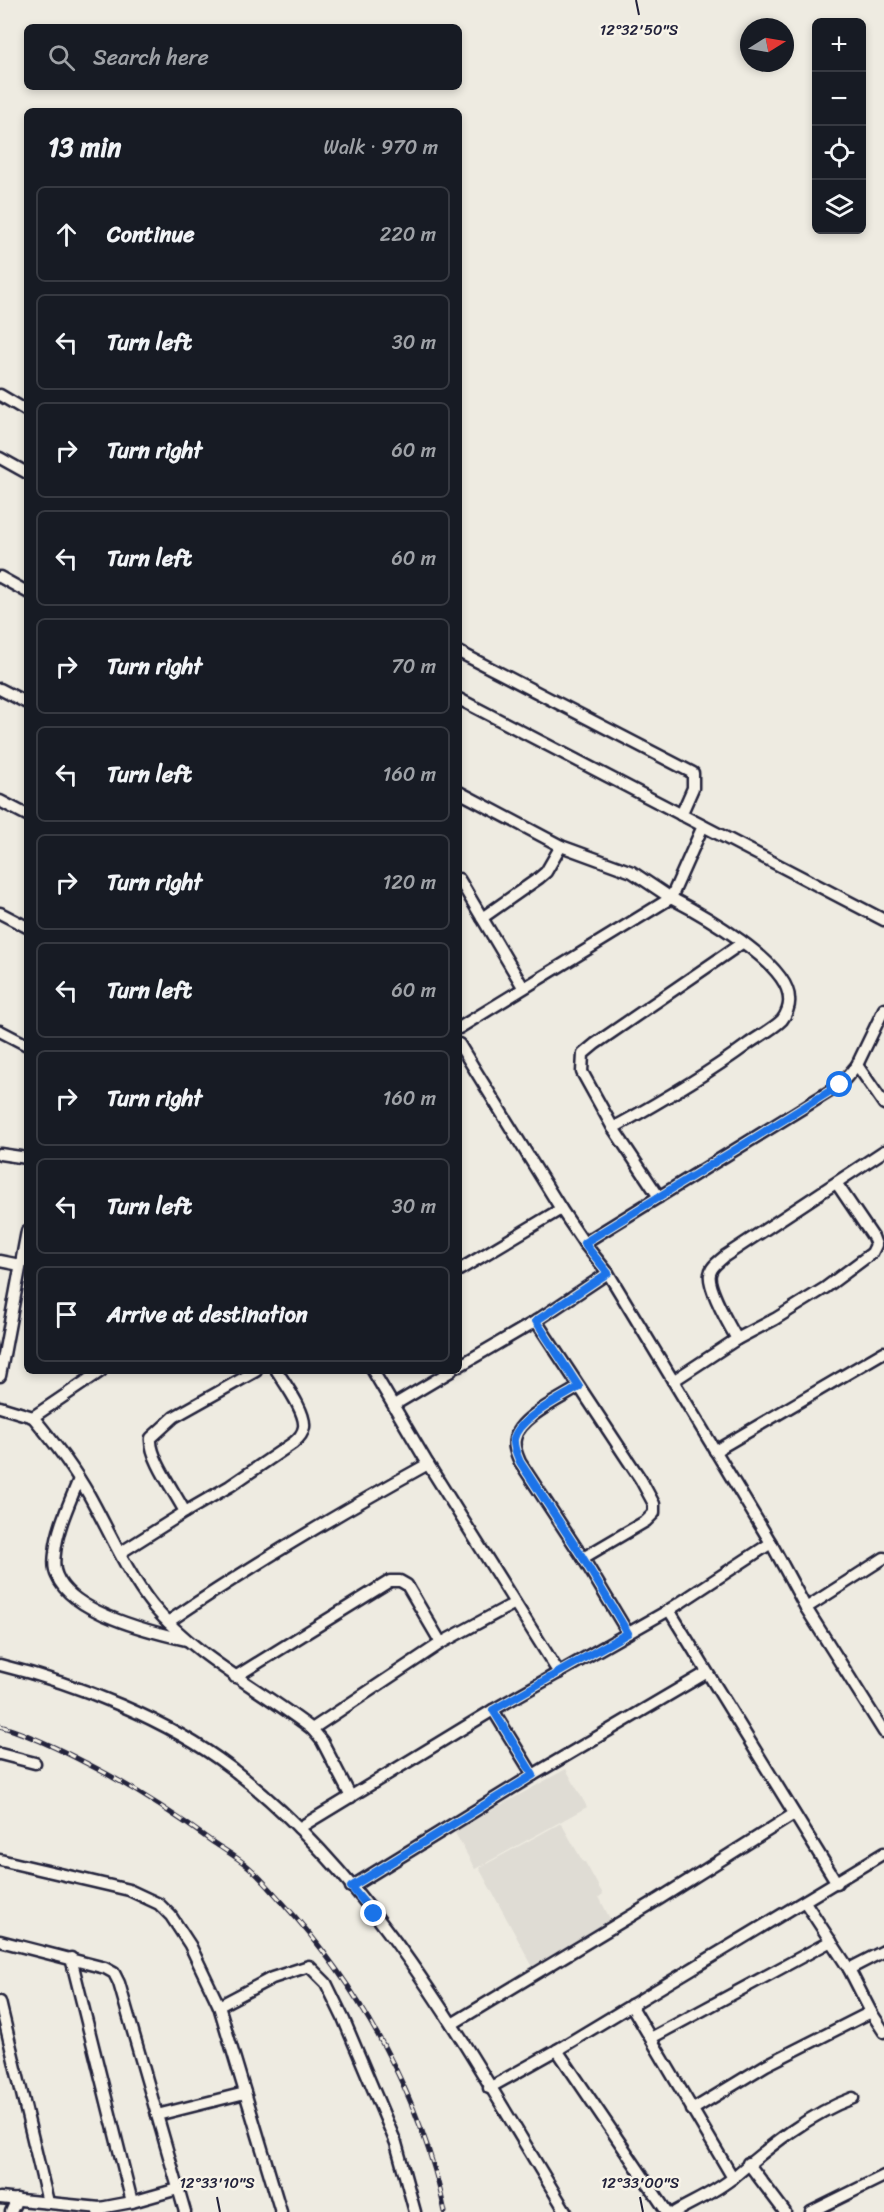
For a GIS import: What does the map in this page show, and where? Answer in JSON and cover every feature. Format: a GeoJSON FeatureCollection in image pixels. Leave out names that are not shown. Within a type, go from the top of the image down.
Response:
{"type":"FeatureCollection","features":[{"type":"Feature","properties":{"kind":"street"},"geometry":{"type":"LineString","coordinates":[[0,395],[24,409]]}},
{"type":"Feature","properties":{"kind":"street"},"geometry":{"type":"LineString","coordinates":[[0,458],[24,471]]}},
{"type":"Feature","properties":{"kind":"street"},"geometry":{"type":"LineString","coordinates":[[0,578],[24,590]]}},
{"type":"Feature","properties":{"kind":"street"},"geometry":{"type":"LineString","coordinates":[[462,654],[693,773],[693,788],[681,815]]}},
{"type":"Feature","properties":{"kind":"street"},"geometry":{"type":"LineString","coordinates":[[0,688],[24,701]]}},
{"type":"Feature","properties":{"kind":"street"},"geometry":{"type":"LineString","coordinates":[[462,701],[884,920]]}},
{"type":"Feature","properties":{"kind":"street"},"geometry":{"type":"LineString","coordinates":[[462,794],[561,846],[632,872],[671,898],[703,915],[767,960],[783,982],[790,997],[783,1019],[676,1094],[613,1128]]}},
{"type":"Feature","properties":{"kind":"street"},"geometry":{"type":"LineString","coordinates":[[0,801],[24,813]]}},
{"type":"Feature","properties":{"kind":"street"},"geometry":{"type":"LineString","coordinates":[[462,1026],[671,898],[703,826]]}},
{"type":"Feature","properties":{"kind":"street"},"geometry":{"type":"LineString","coordinates":[[482,918],[546,872],[561,846]]}},
{"type":"Feature","properties":{"kind":"street"},"geometry":{"type":"LineString","coordinates":[[462,884],[523,987]]}},
{"type":"Feature","properties":{"kind":"street"},"geometry":{"type":"LineString","coordinates":[[0,913],[24,925]]}},
{"type":"Feature","properties":{"kind":"street"},"geometry":{"type":"LineString","coordinates":[[659,1197],[613,1128],[582,1072],[583,1054],[742,943]]}},
{"type":"Feature","properties":{"kind":"street"},"geometry":{"type":"LineString","coordinates":[[584,1243],[840,1085],[857,1065],[884,1011]]}},
{"type":"Feature","properties":{"kind":"street"},"geometry":{"type":"LineString","coordinates":[[0,1031],[24,1043]]}},
{"type":"Feature","properties":{"kind":"street"},"geometry":{"type":"LineString","coordinates":[[462,1049],[561,1209],[608,1273],[771,1543],[806,1608],[884,1732]]}},
{"type":"Feature","properties":{"kind":"street"},"geometry":{"type":"LineString","coordinates":[[857,1065],[884,1104]]}},
{"type":"Feature","properties":{"kind":"street"},"geometry":{"type":"LineString","coordinates":[[736,1339],[711,1284],[709,1276],[711,1270],[725,1256],[884,1151]]}},
{"type":"Feature","properties":{"kind":"street"},"geometry":{"type":"LineString","coordinates":[[0,1154],[24,1158]]}},
{"type":"Feature","properties":{"kind":"street"},"geometry":{"type":"LineString","coordinates":[[673,1380],[736,1339],[815,1294],[872,1253],[876,1245],[873,1237],[837,1184]]}},
{"type":"Feature","properties":{"kind":"street"},"geometry":{"type":"LineString","coordinates":[[462,1268],[561,1209]]}},
{"type":"Feature","properties":{"kind":"street"},"geometry":{"type":"LineString","coordinates":[[0,1376],[24,1246]]}},
{"type":"Feature","properties":{"kind":"street"},"geometry":{"type":"LineString","coordinates":[[0,1261],[20,1265]]}},
{"type":"Feature","properties":{"kind":"street"},"geometry":{"type":"LineString","coordinates":[[462,1364],[536,1321],[608,1273]]}},
{"type":"Feature","properties":{"kind":"street"},"geometry":{"type":"LineString","coordinates":[[536,1321],[641,1480],[654,1504],[654,1513],[646,1521],[583,1558]]}},
{"type":"Feature","properties":{"kind":"street"},"geometry":{"type":"LineString","coordinates":[[715,1450],[884,1352]]}},
{"type":"Feature","properties":{"kind":"street"},"geometry":{"type":"LineString","coordinates":[[33,1417],[97,1374]]}},
{"type":"Feature","properties":{"kind":"street"},"geometry":{"type":"LineString","coordinates":[[185,1512],[152,1449],[151,1438],[174,1417],[251,1374]]}},
{"type":"Feature","properties":{"kind":"street"},"geometry":{"type":"LineString","coordinates":[[120,1553],[230,1486],[301,1436],[304,1426],[302,1414],[279,1374]]}},
{"type":"Feature","properties":{"kind":"street"},"geometry":{"type":"LineString","coordinates":[[375,1374],[428,1464],[559,1673]]}},
{"type":"Feature","properties":{"kind":"street"},"geometry":{"type":"LineString","coordinates":[[394,1406],[446,1374]]}},
{"type":"Feature","properties":{"kind":"street"},"geometry":{"type":"LineString","coordinates":[[579,1387],[528,1419],[517,1431],[514,1440],[520,1462],[583,1558],[628,1633]]}},
{"type":"Feature","properties":{"kind":"street"},"geometry":{"type":"LineString","coordinates":[[0,1407],[33,1417],[53,1441],[79,1479],[120,1553],[152,1604],[168,1622],[235,1677],[312,1729],[322,1741],[351,1797]]}},
{"type":"Feature","properties":{"kind":"street"},"geometry":{"type":"LineString","coordinates":[[168,1622],[216,1590],[377,1492],[428,1464]]}},
{"type":"Feature","properties":{"kind":"street"},"geometry":{"type":"LineString","coordinates":[[79,1479],[58,1535],[55,1552],[56,1576],[60,1582],[76,1599],[86,1605],[142,1629],[189,1641]]}},
{"type":"Feature","properties":{"kind":"street"},"geometry":{"type":"LineString","coordinates":[[299,1828],[493,1710],[669,1610],[771,1543]]}},
{"type":"Feature","properties":{"kind":"street"},"geometry":{"type":"LineString","coordinates":[[806,1608],[884,1558]]}},
{"type":"Feature","properties":{"kind":"street"},"geometry":{"type":"LineString","coordinates":[[235,1677],[390,1581],[400,1581],[407,1585],[441,1643]]}},
{"type":"Feature","properties":{"kind":"street"},"geometry":{"type":"LineString","coordinates":[[312,1729],[441,1643],[515,1603]]}},
{"type":"Feature","properties":{"kind":"street"},"geometry":{"type":"LineString","coordinates":[[669,1610],[837,1883]]}},
{"type":"Feature","properties":{"kind":"street"},"geometry":{"type":"LineString","coordinates":[[0,1665],[74,1688],[171,1730],[230,1767],[299,1828],[351,1887],[430,1990],[566,2212]]}},
{"type":"Feature","properties":{"kind":"street"},"geometry":{"type":"LineString","coordinates":[[351,1887],[533,1775],[706,1673]]}},
{"type":"Feature","properties":{"kind":"street"},"geometry":{"type":"LineString","coordinates":[[493,1710],[533,1775]]}},
{"type":"Feature","properties":{"kind":"street"},"geometry":{"type":"LineString","coordinates":[[0,1754],[36,1763]]}},
{"type":"Feature","properties":{"kind":"street"},"geometry":{"type":"LineString","coordinates":[[452,2024],[794,1814]]}},
{"type":"Feature","properties":{"kind":"street"},"geometry":{"type":"LineString","coordinates":[[489,2088],[557,2050],[884,1853]]}},
{"type":"Feature","properties":{"kind":"street"},"geometry":{"type":"LineString","coordinates":[[0,1860],[129,1890],[159,1904],[171,1916],[190,1945],[219,2006],[281,2212]]}},
{"type":"Feature","properties":{"kind":"street"},"geometry":{"type":"LineString","coordinates":[[805,1902],[849,1969],[884,2032]]}},
{"type":"Feature","properties":{"kind":"street"},"geometry":{"type":"LineString","coordinates":[[0,1941],[71,1958],[114,1973],[119,1983],[185,2212]]}},
{"type":"Feature","properties":{"kind":"street"},"geometry":{"type":"LineString","coordinates":[[651,2038],[831,1941]]}},
{"type":"Feature","properties":{"kind":"street"},"geometry":{"type":"LineString","coordinates":[[849,1969],[884,1951]]}},
{"type":"Feature","properties":{"kind":"street"},"geometry":{"type":"LineString","coordinates":[[71,1958],[132,2202]]}},
{"type":"Feature","properties":{"kind":"street"},"geometry":{"type":"LineString","coordinates":[[219,2006],[272,1978],[309,1966],[326,1983],[396,2143],[415,2212]]}},
{"type":"Feature","properties":{"kind":"street"},"geometry":{"type":"LineString","coordinates":[[0,2002],[48,2202]]}},
{"type":"Feature","properties":{"kind":"street"},"geometry":{"type":"LineString","coordinates":[[631,2005],[733,2178]]}},
{"type":"Feature","properties":{"kind":"street"},"geometry":{"type":"LineString","coordinates":[[692,2110],[765,2065],[871,2012]]}},
{"type":"Feature","properties":{"kind":"street"},"geometry":{"type":"LineString","coordinates":[[557,2050],[667,2212]]}},
{"type":"Feature","properties":{"kind":"street"},"geometry":{"type":"LineString","coordinates":[[157,2115],[245,2093]]}},
{"type":"Feature","properties":{"kind":"street"},"geometry":{"type":"LineString","coordinates":[[675,2212],[733,2178],[748,2163],[813,2118],[853,2098]]}},
{"type":"Feature","properties":{"kind":"street"},"geometry":{"type":"LineString","coordinates":[[748,2163],[785,2212]]}},
{"type":"Feature","properties":{"kind":"street"},"geometry":{"type":"LineString","coordinates":[[812,2212],[884,2176]]}},
{"type":"Feature","properties":{"kind":"street"},"geometry":{"type":"LineString","coordinates":[[0,2198],[48,2202],[100,2211],[178,2189]]}},
{"type":"Feature","properties":{"kind":"street"},"geometry":{"type":"LineString","coordinates":[[11,2212],[17,2199]]}},
{"type":"Feature","properties":{"kind":"shaded area"},"geometry":{"type":"Polygon","coordinates":[[[566,1769],[587,1807],[475,1869],[454,1831],[566,1769]]]}},
{"type":"Feature","properties":{"kind":"shaded area"},"geometry":{"type":"Polygon","coordinates":[[[561,1823],[603,1894],[599,1897],[612,1923],[534,1969],[479,1868],[561,1823]]]}},
{"type":"Feature","properties":{"kind":"railway"},"geometry":{"type":"LineString","coordinates":[[0,1726],[55,1747],[135,1790],[238,1858],[267,1885],[337,1970],[384,2046],[421,2128],[435,2170],[445,2212]]}},
{"type":"Feature","properties":{"kind":"route"},"geometry":{"type":"LineString","coordinates":[[374,1914],[351,1887],[533,1775],[493,1710],[628,1633],[583,1558],[520,1462],[515,1449],[514,1440],[517,1431],[528,1419],[579,1387],[536,1321],[608,1273],[584,1243],[840,1085]]}}]}
